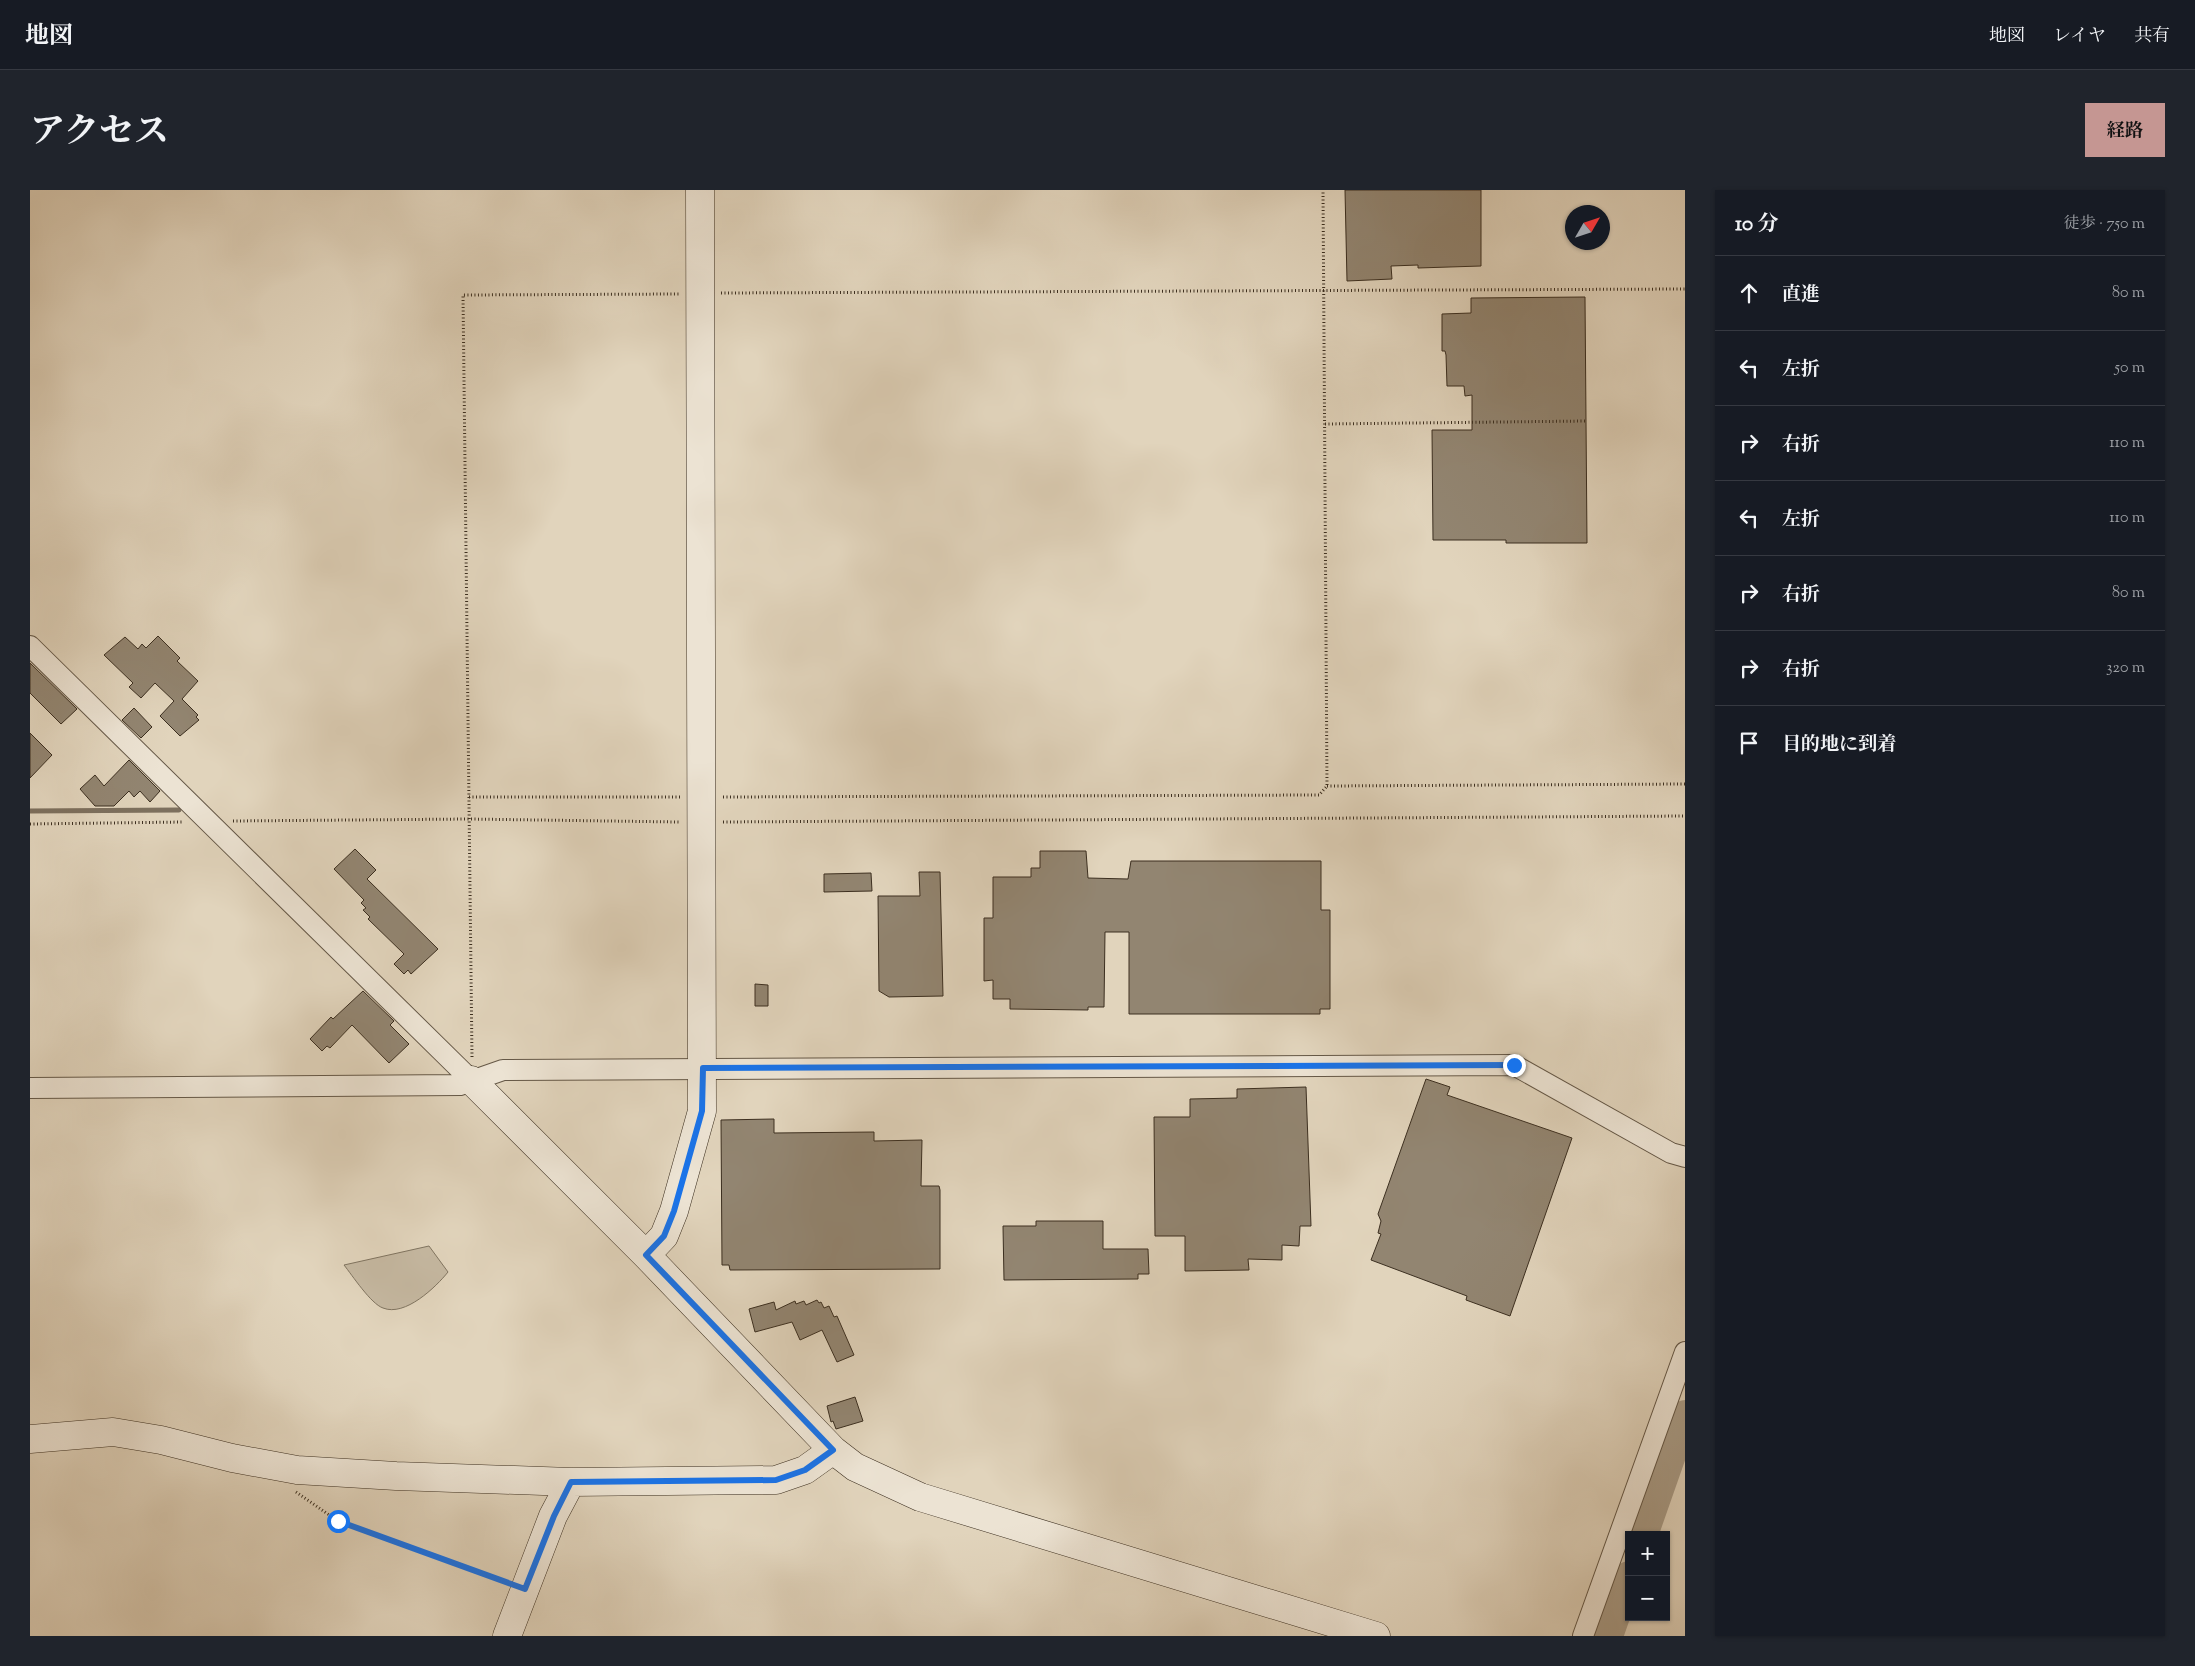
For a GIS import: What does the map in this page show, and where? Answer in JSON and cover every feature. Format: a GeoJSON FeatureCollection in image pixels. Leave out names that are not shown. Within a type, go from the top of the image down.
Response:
{"type":"FeatureCollection","features":[{"type":"Feature","properties":{"kind":"street"},"geometry":{"type":"LineString","coordinates":[[646,1255],[664,1236],[674,1211],[702,1111],[700,190]]}},
{"type":"Feature","properties":{"kind":"street"},"geometry":{"type":"LineString","coordinates":[[30,646],[646,1255],[833,1450],[855,1467],[920,1497],[1376,1636]]}},
{"type":"Feature","properties":{"kind":"street"},"geometry":{"type":"LineString","coordinates":[[30,1088],[460,1085],[503,1070],[1514,1065],[1671,1153],[1685,1158]]}},
{"type":"Feature","properties":{"kind":"street"},"geometry":{"type":"LineString","coordinates":[[1583,1636],[1685,1352]]}},
{"type":"Feature","properties":{"kind":"street"},"geometry":{"type":"LineString","coordinates":[[30,1439],[112,1432],[161,1440],[232,1458],[297,1470],[571,1482],[776,1480],[805,1470],[833,1450]]}},
{"type":"Feature","properties":{"kind":"street"},"geometry":{"type":"LineString","coordinates":[[507,1636],[554,1516],[571,1482]]}},
{"type":"Feature","properties":{"kind":"path"},"geometry":{"type":"LineString","coordinates":[[30,824],[469,819],[701,810],[1319,795],[1327,786],[1323,190]]}},
{"type":"Feature","properties":{"kind":"path"},"geometry":{"type":"LineString","coordinates":[[471,1080],[473,1038],[463,295],[1685,290]]}},
{"type":"Feature","properties":{"kind":"path"},"geometry":{"type":"LineString","coordinates":[[1325,424],[1587,421]]}},
{"type":"Feature","properties":{"kind":"path"},"geometry":{"type":"LineString","coordinates":[[1327,786],[1685,784]]}},
{"type":"Feature","properties":{"kind":"path"},"geometry":{"type":"LineString","coordinates":[[469,797],[701,810],[1685,816]]}},
{"type":"Feature","properties":{"kind":"path"},"geometry":{"type":"LineString","coordinates":[[291,1489],[338,1521],[525,1589]]}},
{"type":"Feature","properties":{"kind":"shaded area"},"geometry":{"type":"Polygon","coordinates":[[[429,1246],[448,1272],[419,1299],[401,1308],[392,1310],[378,1305],[367,1295],[344,1265],[429,1246]]]}},
{"type":"Feature","properties":{"kind":"building"},"geometry":{"type":"Polygon","coordinates":[[[1345,190],[1481,190],[1481,266],[1418,268],[1418,265],[1391,266],[1392,279],[1347,281],[1345,190]]]}},
{"type":"Feature","properties":{"kind":"building"},"geometry":{"type":"Polygon","coordinates":[[[1585,297],[1587,543],[1506,543],[1506,540],[1433,540],[1432,430],[1472,430],[1472,395],[1465,396],[1464,386],[1447,386],[1446,355],[1445,351],[1442,351],[1442,314],[1471,313],[1471,298],[1585,297]]]}},
{"type":"Feature","properties":{"kind":"building"},"geometry":{"type":"Polygon","coordinates":[[[158,636],[180,658],[177,661],[198,681],[182,699],[198,715],[196,717],[199,720],[180,736],[160,716],[174,701],[155,683],[141,698],[129,687],[133,683],[104,655],[125,637],[138,649],[142,644],[146,648],[158,636]]]}},
{"type":"Feature","properties":{"kind":"building"},"geometry":{"type":"Polygon","coordinates":[[[30,663],[77,709],[61,724],[30,693],[30,663]]]}},
{"type":"Feature","properties":{"kind":"building"},"geometry":{"type":"Polygon","coordinates":[[[134,708],[152,727],[141,738],[122,720],[134,708]]]}},
{"type":"Feature","properties":{"kind":"building"},"geometry":{"type":"Polygon","coordinates":[[[30,733],[52,755],[30,778],[30,733]]]}},
{"type":"Feature","properties":{"kind":"building"},"geometry":{"type":"Polygon","coordinates":[[[129,760],[160,791],[150,802],[140,791],[134,797],[129,791],[114,806],[95,806],[80,789],[95,775],[104,786],[129,760]]]}},
{"type":"Feature","properties":{"kind":"building"},"geometry":{"type":"Polygon","coordinates":[[[355,849],[376,870],[367,879],[438,949],[411,974],[408,970],[404,974],[394,964],[404,954],[368,919],[370,917],[363,910],[366,908],[361,903],[364,900],[334,869],[355,849]]]}},
{"type":"Feature","properties":{"kind":"building"},"geometry":{"type":"Polygon","coordinates":[[[1040,851],[1086,851],[1088,878],[1128,879],[1131,861],[1321,861],[1321,910],[1330,910],[1330,1009],[1320,1009],[1320,1014],[1129,1014],[1129,932],[1105,932],[1104,1007],[1088,1007],[1088,1010],[1010,1009],[1010,999],[993,999],[993,980],[984,981],[984,918],[993,918],[993,877],[1031,877],[1031,868],[1040,868],[1040,851]]]}},
{"type":"Feature","properties":{"kind":"building"},"geometry":{"type":"Polygon","coordinates":[[[919,872],[940,872],[943,996],[889,997],[879,991],[878,896],[920,896],[919,872]]]}},
{"type":"Feature","properties":{"kind":"building"},"geometry":{"type":"Polygon","coordinates":[[[871,873],[872,891],[824,892],[824,874],[871,873]]]}},
{"type":"Feature","properties":{"kind":"building"},"geometry":{"type":"Polygon","coordinates":[[[755,984],[768,985],[768,1006],[755,1006],[755,984]]]}},
{"type":"Feature","properties":{"kind":"building"},"geometry":{"type":"Polygon","coordinates":[[[363,991],[394,1021],[390,1025],[409,1044],[389,1063],[352,1025],[330,1048],[327,1046],[322,1051],[310,1039],[331,1017],[333,1019],[363,991]]]}},
{"type":"Feature","properties":{"kind":"building"},"geometry":{"type":"Polygon","coordinates":[[[1426,1079],[1450,1087],[1447,1095],[1572,1138],[1510,1316],[1466,1300],[1467,1296],[1371,1260],[1381,1234],[1378,1233],[1381,1221],[1378,1214],[1426,1079]]]}},
{"type":"Feature","properties":{"kind":"building"},"geometry":{"type":"Polygon","coordinates":[[[1306,1087],[1311,1226],[1300,1226],[1299,1246],[1282,1245],[1282,1260],[1248,1259],[1249,1270],[1185,1271],[1185,1236],[1155,1236],[1154,1117],[1190,1117],[1190,1099],[1237,1098],[1237,1089],[1306,1087]]]}},
{"type":"Feature","properties":{"kind":"building"},"geometry":{"type":"Polygon","coordinates":[[[774,1119],[774,1133],[874,1132],[874,1141],[922,1140],[921,1186],[939,1186],[940,1190],[940,1269],[730,1270],[729,1265],[722,1265],[721,1120],[774,1119]]]}},
{"type":"Feature","properties":{"kind":"building"},"geometry":{"type":"Polygon","coordinates":[[[1036,1221],[1103,1221],[1103,1249],[1148,1249],[1149,1274],[1138,1274],[1138,1279],[1004,1280],[1003,1226],[1036,1226],[1036,1221]]]}},
{"type":"Feature","properties":{"kind":"building"},"geometry":{"type":"Polygon","coordinates":[[[817,1300],[819,1303],[821,1302],[824,1308],[829,1306],[834,1317],[837,1316],[854,1355],[837,1362],[822,1330],[800,1340],[792,1322],[755,1332],[749,1309],[774,1302],[776,1310],[795,1301],[796,1304],[804,1301],[806,1305],[817,1300]]]}},
{"type":"Feature","properties":{"kind":"building"},"geometry":{"type":"Polygon","coordinates":[[[855,1397],[863,1421],[836,1429],[833,1421],[831,1422],[827,1406],[855,1397]]]}},
{"type":"Feature","properties":{"kind":"waterway"},"geometry":{"type":"LineString","coordinates":[[30,811],[179,810]]}},
{"type":"Feature","properties":{"kind":"waterway"},"geometry":{"type":"LineString","coordinates":[[1644,1531],[1685,1415]]}},
{"type":"Feature","properties":{"kind":"waterway"},"geometry":{"type":"LineString","coordinates":[[1608,1636],[1625,1587]]}},
{"type":"Feature","properties":{"kind":"route"},"geometry":{"type":"LineString","coordinates":[[338,1521],[525,1589],[554,1516],[571,1482],[776,1480],[805,1470],[833,1450],[646,1255],[664,1236],[674,1211],[702,1111],[703,1068],[1514,1065]]}}]}
